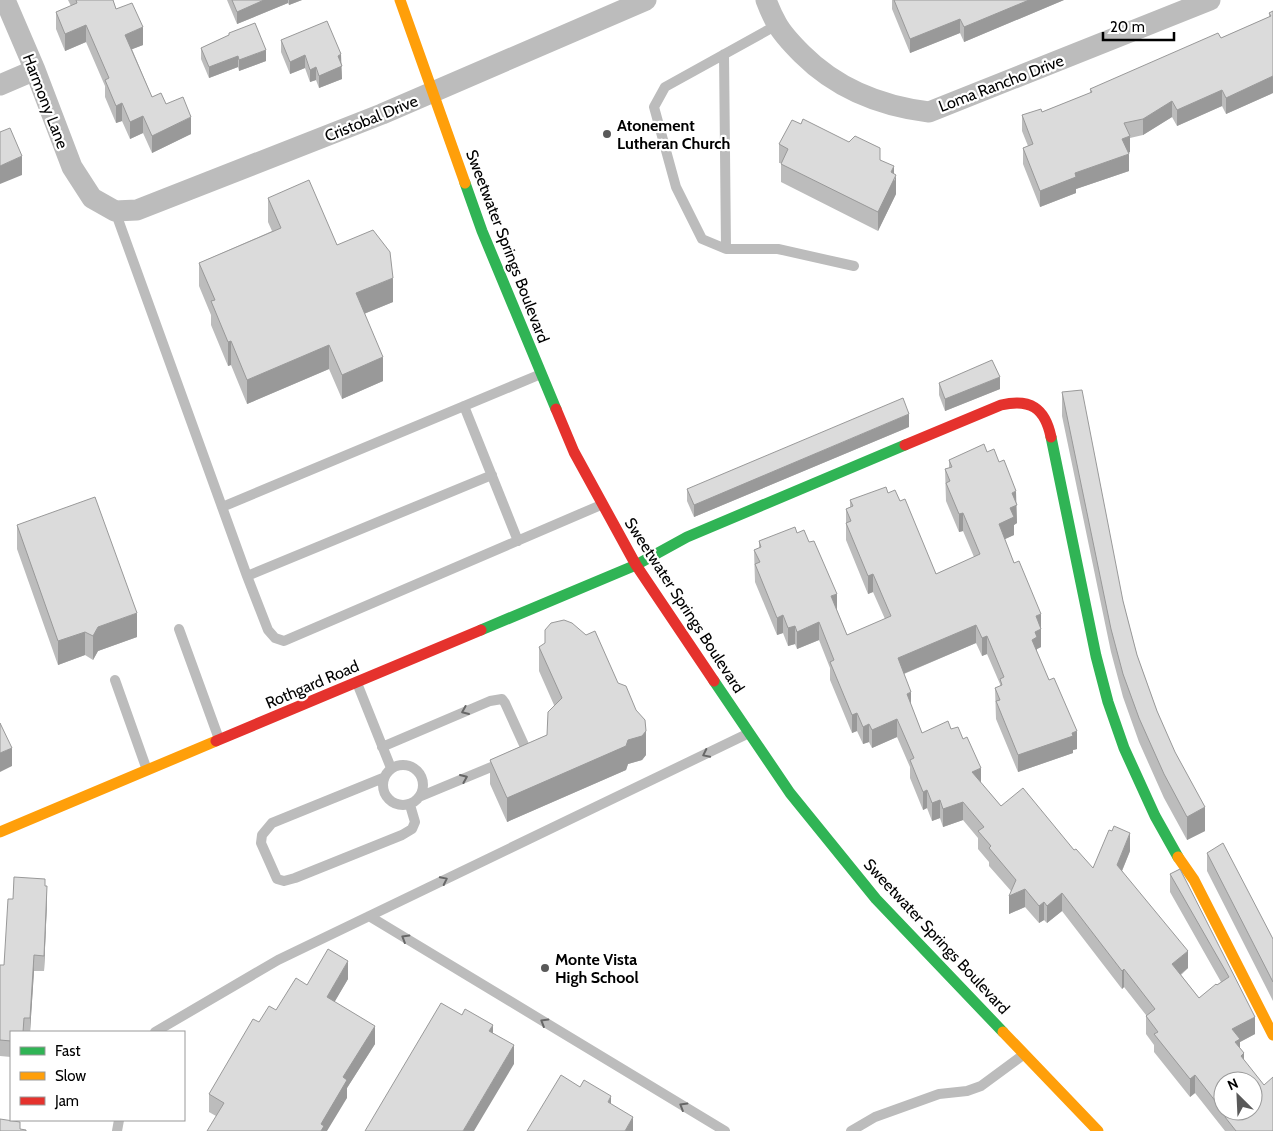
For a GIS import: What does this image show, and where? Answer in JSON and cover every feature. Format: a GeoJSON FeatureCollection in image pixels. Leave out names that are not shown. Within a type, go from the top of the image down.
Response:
{"type":"FeatureCollection","features":[{"type":"Feature","properties":{"kind":"street","name":"Harmony Lane"},"geometry":{"type":"LineString","coordinates":[[5,0],[35,70],[72,168],[92,198],[115,211]]}},
{"type":"Feature","properties":{"kind":"street","name":"Sweetwater Springs Boulevard"},"geometry":{"type":"LineString","coordinates":[[400,0],[482,231],[541,374],[574,452],[636,566],[790,794],[876,899],[1098,1131]]}},
{"type":"Feature","properties":{"kind":"street","name":"Cristobal Drive"},"geometry":{"type":"LineString","coordinates":[[115,211],[137,210],[373,118],[646,0]]}},
{"type":"Feature","properties":{"kind":"street","name":"Loma Rancho Drive"},"geometry":{"type":"LineString","coordinates":[[766,0],[777,25],[812,65],[856,93],[879,102],[929,112],[1210,0]]}},
{"type":"Feature","properties":{"kind":"street"},"geometry":{"type":"LineString","coordinates":[[0,85],[35,70]]}},
{"type":"Feature","properties":{"kind":"street","name":"Rothgard Road"},"geometry":{"type":"LineString","coordinates":[[0,832],[636,566],[687,537],[1001,405],[1021,402],[1032,404],[1039,409],[1048,422],[1096,656],[1108,702],[1124,748],[1155,816],[1173,849],[1194,880],[1273,1035]]}},
{"type":"Feature","properties":{"kind":"lane"},"geometry":{"type":"LineString","coordinates":[[777,25],[665,87],[654,107],[676,187],[702,239],[726,249],[778,249],[854,266]]}},
{"type":"Feature","properties":{"kind":"lane"},"geometry":{"type":"LineString","coordinates":[[724,54],[726,249]]}},
{"type":"Feature","properties":{"kind":"lane"},"geometry":{"type":"LineString","coordinates":[[115,211],[247,576],[268,630],[275,638],[284,641],[602,505]]}},
{"type":"Feature","properties":{"kind":"lane"},"geometry":{"type":"LineString","coordinates":[[222,507],[541,374]]}},
{"type":"Feature","properties":{"kind":"lane"},"geometry":{"type":"LineString","coordinates":[[464,406],[518,541]]}},
{"type":"Feature","properties":{"kind":"lane"},"geometry":{"type":"LineString","coordinates":[[247,576],[492,474]]}},
{"type":"Feature","properties":{"kind":"lane"},"geometry":{"type":"LineString","coordinates":[[179,629],[220,740]]}},
{"type":"Feature","properties":{"kind":"lane"},"geometry":{"type":"LineString","coordinates":[[115,680],[148,771]]}},
{"type":"Feature","properties":{"kind":"lane"},"geometry":{"type":"LineString","coordinates":[[356,683],[391,768]]}},
{"type":"Feature","properties":{"kind":"lane"},"geometry":{"type":"LineString","coordinates":[[382,747],[490,701],[502,700],[525,747],[522,754],[419,797],[410,805],[398,805],[388,800],[382,789],[383,778]]}},
{"type":"Feature","properties":{"kind":"lane"},"geometry":{"type":"LineString","coordinates":[[157,1031],[278,960],[750,733]]}},
{"type":"Feature","properties":{"kind":"lane"},"geometry":{"type":"LineString","coordinates":[[410,805],[415,822],[412,829],[402,835],[284,881],[277,879],[261,843],[262,835],[272,823],[383,778],[391,768],[402,764],[413,767],[421,775],[423,786],[419,797]]}},
{"type":"Feature","properties":{"kind":"lane"},"geometry":{"type":"LineString","coordinates":[[368,916],[725,1131]]}},
{"type":"Feature","properties":{"kind":"lane"},"geometry":{"type":"LineString","coordinates":[[851,1131],[875,1117],[939,1094],[967,1091],[981,1086],[1025,1053]]}},
{"type":"Feature","properties":{"kind":"building"},"geometry":{"type":"Polygon","coordinates":[[[76,0],[113,0],[116,9],[132,3],[143,27],[125,35],[152,97],[161,93],[166,104],[183,97],[191,117],[152,136],[143,116],[130,122],[122,103],[116,106],[105,80],[109,78],[86,25],[65,34],[56,12],[77,3],[76,0]]]}},
{"type":"Feature","properties":{"kind":"building"},"geometry":{"type":"Polygon","coordinates":[[[232,0],[264,0],[237,12],[232,0]]]}},
{"type":"Feature","properties":{"kind":"building"},"geometry":{"type":"Polygon","coordinates":[[[894,0],[1029,0],[964,27],[960,19],[910,39],[894,0]]]}},
{"type":"Feature","properties":{"kind":"building"},"geometry":{"type":"Polygon","coordinates":[[[1273,11],[1273,76],[1226,98],[1222,90],[1177,110],[1172,101],[1143,119],[1124,123],[1130,136],[1122,139],[1129,154],[1075,173],[1076,177],[1040,191],[1023,148],[1033,144],[1022,115],[1041,109],[1042,112],[1092,92],[1090,89],[1218,33],[1221,38],[1271,16],[1269,13],[1273,11]]]}},
{"type":"Feature","properties":{"kind":"building"},"geometry":{"type":"Polygon","coordinates":[[[327,21],[341,54],[338,56],[342,66],[319,76],[316,67],[310,70],[305,55],[290,62],[281,40],[327,21]]]}},
{"type":"Feature","properties":{"kind":"building"},"geometry":{"type":"Polygon","coordinates":[[[255,23],[266,50],[239,60],[238,56],[209,67],[201,48],[229,35],[229,33],[255,23]]]}},
{"type":"Feature","properties":{"kind":"building"},"geometry":{"type":"Polygon","coordinates":[[[803,119],[849,142],[855,136],[880,148],[880,160],[894,166],[891,172],[896,175],[878,212],[781,164],[788,149],[779,144],[792,120],[801,124],[803,119]]]}},
{"type":"Feature","properties":{"kind":"building"},"geometry":{"type":"Polygon","coordinates":[[[10,128],[22,156],[0,166],[0,132],[10,128]]]}},
{"type":"Feature","properties":{"kind":"building"},"geometry":{"type":"Polygon","coordinates":[[[309,180],[337,245],[373,230],[390,252],[393,278],[356,293],[383,357],[342,375],[329,345],[247,380],[231,341],[228,342],[211,301],[215,300],[199,263],[281,228],[268,198],[309,180]]]}},
{"type":"Feature","properties":{"kind":"building"},"geometry":{"type":"Polygon","coordinates":[[[992,360],[1000,377],[945,399],[939,383],[992,360]]]}},
{"type":"Feature","properties":{"kind":"building"},"geometry":{"type":"Polygon","coordinates":[[[1082,390],[1123,601],[1137,655],[1157,711],[1175,752],[1205,807],[1187,817],[1164,774],[1139,718],[1123,674],[1111,629],[1062,392],[1082,390]]]}},
{"type":"Feature","properties":{"kind":"building"},"geometry":{"type":"Polygon","coordinates":[[[903,398],[909,414],[694,505],[687,489],[903,398]]]}},
{"type":"Feature","properties":{"kind":"building"},"geometry":{"type":"Polygon","coordinates":[[[984,444],[987,452],[994,449],[999,462],[1004,460],[1016,491],[1012,493],[1017,505],[1010,508],[1014,517],[999,524],[1014,563],[1019,561],[1041,614],[1036,616],[1041,629],[1035,632],[1037,637],[1032,640],[1049,680],[1054,678],[1077,731],[1072,733],[1073,736],[1018,755],[996,701],[1000,700],[995,688],[1002,685],[1000,679],[1004,677],[987,636],[982,638],[976,625],[898,658],[911,692],[907,694],[922,733],[948,721],[951,729],[958,727],[963,739],[967,737],[981,768],[972,772],[1001,806],[1023,788],[1074,850],[1076,849],[1093,868],[1109,830],[1112,831],[1114,826],[1130,833],[1117,865],[1188,951],[1172,964],[1199,998],[1216,984],[1229,977],[1170,874],[1180,869],[1255,1017],[1232,1029],[1240,1039],[1235,1042],[1244,1053],[1241,1056],[1253,1071],[1213,1071],[1213,1098],[1195,1075],[1190,1079],[1154,1034],[1158,1032],[1146,1016],[1155,1009],[1124,969],[1122,971],[1062,893],[1047,906],[1044,902],[1039,906],[1025,889],[1009,896],[1016,880],[989,848],[991,846],[978,831],[984,827],[963,802],[943,809],[940,800],[932,803],[927,790],[923,792],[910,760],[914,758],[897,719],[872,730],[869,724],[863,727],[857,713],[852,715],[830,662],[834,660],[819,622],[797,632],[795,626],[788,628],[783,615],[777,618],[755,564],[760,562],[754,550],[761,547],[759,541],[795,527],[797,533],[804,530],[809,542],[814,541],[837,594],[831,596],[847,635],[891,616],[873,574],[868,576],[846,523],[851,521],[846,509],[853,506],[850,500],[886,487],[888,493],[895,490],[900,501],[905,499],[936,574],[980,554],[963,513],[959,514],[946,483],[950,481],[945,469],[952,467],[949,460],[984,444]]]}},
{"type":"Feature","properties":{"kind":"building"},"geometry":{"type":"Polygon","coordinates":[[[95,497],[137,613],[98,627],[93,636],[85,632],[58,641],[17,525],[95,497]]]}},
{"type":"Feature","properties":{"kind":"building"},"geometry":{"type":"Polygon","coordinates":[[[564,620],[572,623],[586,635],[595,631],[618,683],[626,686],[636,710],[645,720],[646,731],[642,736],[628,740],[626,746],[507,798],[490,760],[547,735],[548,712],[562,698],[539,647],[545,643],[545,630],[551,623],[564,620]]]}},
{"type":"Feature","properties":{"kind":"building"},"geometry":{"type":"Polygon","coordinates":[[[0,723],[12,748],[0,753],[0,723]]]}},
{"type":"Feature","properties":{"kind":"building"},"geometry":{"type":"Polygon","coordinates":[[[1223,843],[1273,939],[1273,982],[1207,853],[1223,843]]]}},
{"type":"Feature","properties":{"kind":"building"},"geometry":{"type":"Polygon","coordinates":[[[14,877],[45,879],[45,886],[47,886],[44,956],[34,955],[30,1018],[24,1018],[23,1031],[10,1031],[10,1041],[0,1040],[0,965],[4,965],[8,899],[13,899],[14,877]]]}},
{"type":"Feature","properties":{"kind":"building"},"geometry":{"type":"Polygon","coordinates":[[[328,949],[348,961],[327,997],[375,1026],[343,1077],[347,1080],[321,1124],[324,1126],[321,1131],[207,1131],[224,1103],[209,1094],[253,1019],[259,1022],[269,1006],[276,1010],[296,978],[307,985],[328,949]]]}},
{"type":"Feature","properties":{"kind":"building"},"geometry":{"type":"Polygon","coordinates":[[[441,1003],[462,1015],[465,1009],[493,1025],[489,1031],[514,1045],[463,1131],[365,1131],[441,1003]]]}},
{"type":"Feature","properties":{"kind":"building"},"geometry":{"type":"Polygon","coordinates":[[[561,1075],[580,1087],[584,1080],[611,1096],[608,1102],[633,1117],[625,1131],[527,1131],[561,1075]]]}},
{"type":"Feature","properties":{"kind":"building"},"geometry":{"type":"Polygon","coordinates":[[[1273,1077],[1273,1131],[1236,1131],[1228,1121],[1263,1121],[1263,1084],[1264,1085],[1273,1077]]]}},
{"type":"Feature","properties":{"kind":"building"},"geometry":{"type":"Polygon","coordinates":[[[0,1119],[20,1122],[20,1129],[26,1130],[26,1131],[0,1131],[0,1119]]]}},
{"type":"Feature","properties":{"kind":"traffic: fast"},"geometry":{"type":"LineString","coordinates":[[465,183],[482,231],[556,409]]}},
{"type":"Feature","properties":{"kind":"traffic: fast"},"geometry":{"type":"LineString","coordinates":[[1051,437],[1096,656],[1108,702],[1124,748],[1155,816],[1178,857]]}},
{"type":"Feature","properties":{"kind":"traffic: fast"},"geometry":{"type":"LineString","coordinates":[[481,630],[636,565],[687,537],[905,445]]}},
{"type":"Feature","properties":{"kind":"traffic: fast"},"geometry":{"type":"LineString","coordinates":[[714,681],[790,793],[876,899],[1003,1032]]}},
{"type":"Feature","properties":{"kind":"traffic: slow"},"geometry":{"type":"LineString","coordinates":[[400,0],[465,183]]}},
{"type":"Feature","properties":{"kind":"traffic: slow"},"geometry":{"type":"LineString","coordinates":[[0,832],[216,741]]}},
{"type":"Feature","properties":{"kind":"traffic: slow"},"geometry":{"type":"LineString","coordinates":[[1178,857],[1194,880],[1273,1035]]}},
{"type":"Feature","properties":{"kind":"traffic: slow"},"geometry":{"type":"LineString","coordinates":[[1003,1032],[1098,1131]]}},
{"type":"Feature","properties":{"kind":"traffic: jam"},"geometry":{"type":"LineString","coordinates":[[905,445],[1001,405],[1011,403],[1028,404],[1035,407],[1045,419],[1051,437]]}},
{"type":"Feature","properties":{"kind":"traffic: jam"},"geometry":{"type":"LineString","coordinates":[[556,409],[574,452],[636,565],[714,681]]}},
{"type":"Feature","properties":{"kind":"traffic: jam"},"geometry":{"type":"LineString","coordinates":[[216,741],[481,630]]}},
{"type":"Feature","properties":{"kind":"place","name":"Atonement Lutheran Church"},"geometry":{"type":"Point","coordinates":[607,134]}},
{"type":"Feature","properties":{"kind":"place","name":"Monte Vista High School"},"geometry":{"type":"Point","coordinates":[545,968]}}]}
